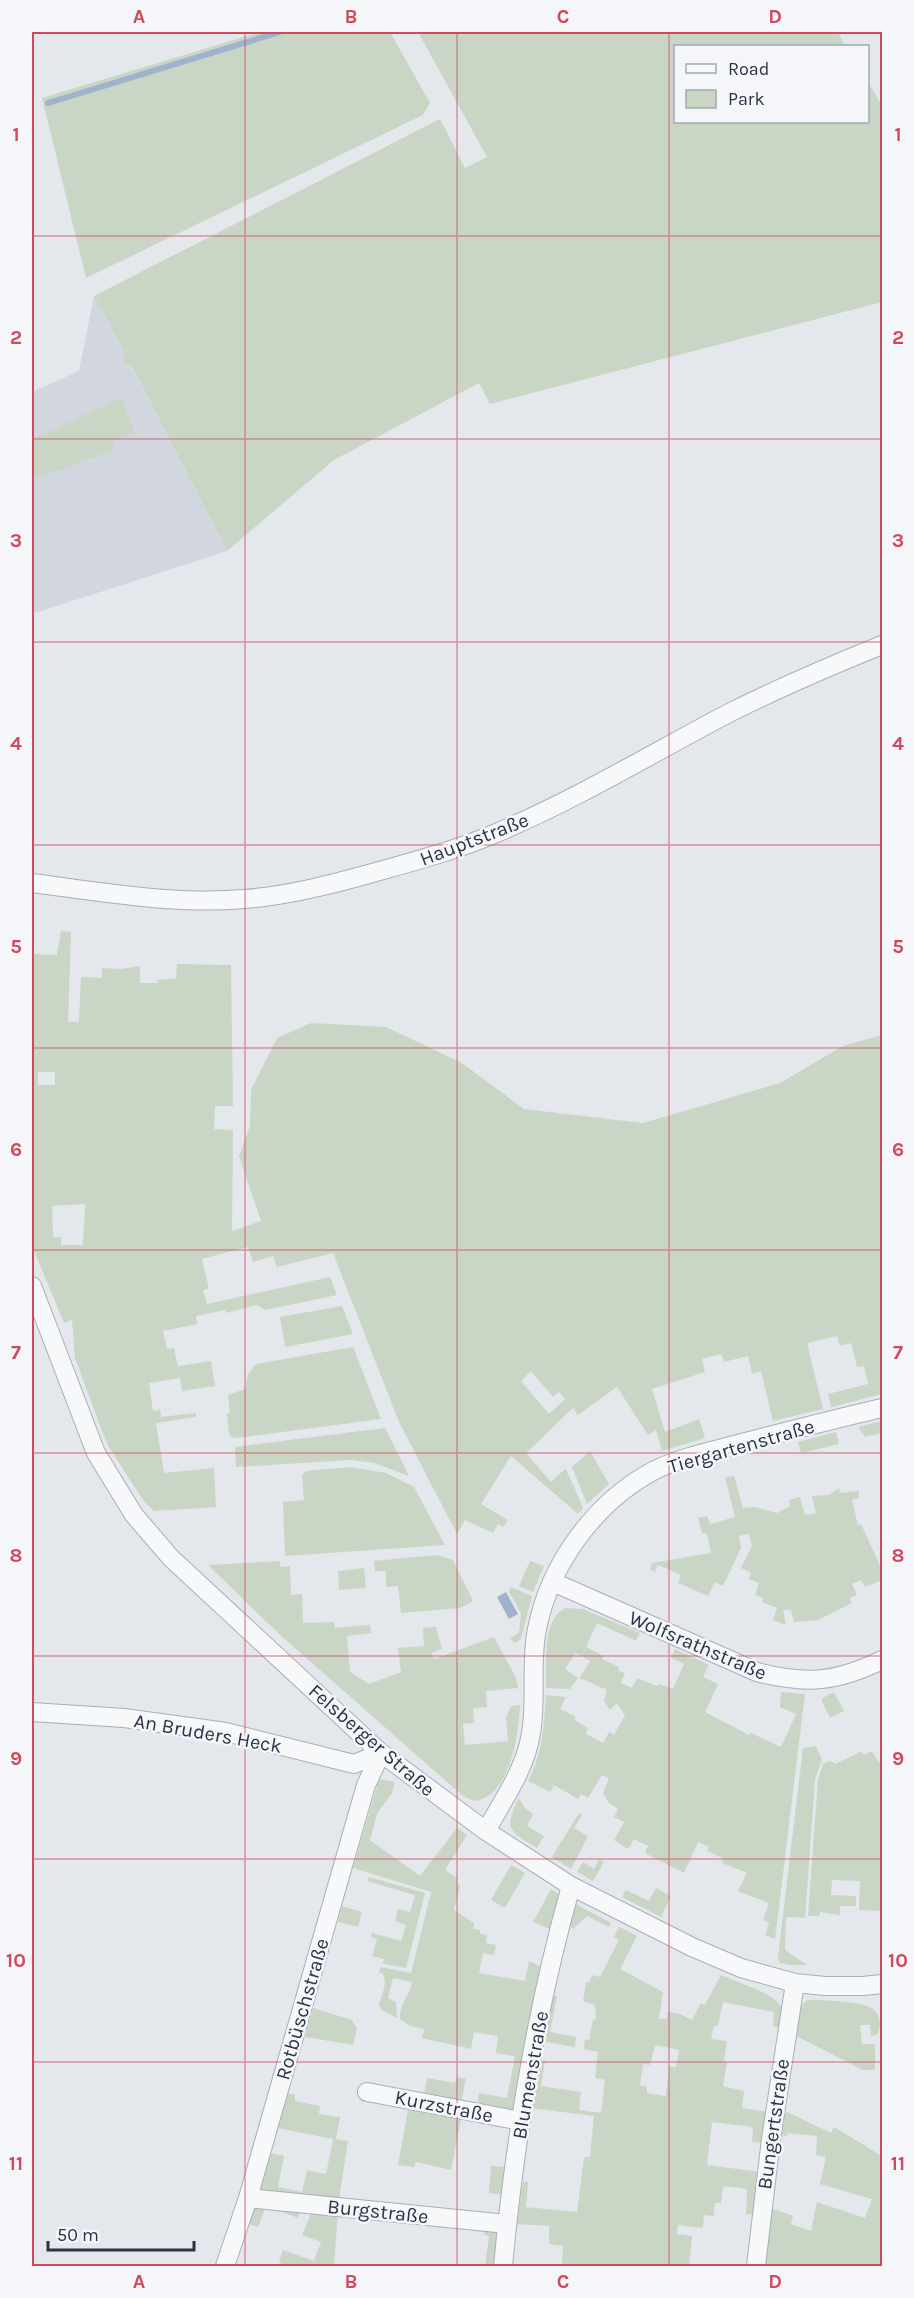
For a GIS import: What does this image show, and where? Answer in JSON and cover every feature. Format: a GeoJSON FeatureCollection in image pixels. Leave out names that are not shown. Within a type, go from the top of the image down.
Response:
{"type":"FeatureCollection","features":[{"type":"Feature","properties":{"kind":"street","name":"Hauptstraße"},"geometry":{"type":"LineString","coordinates":[[32,883],[160,898],[206,901],[245,899],[289,893],[347,880],[441,854],[493,835],[555,807],[790,683],[882,645]]}},
{"type":"Feature","properties":{"kind":"street","name":"Felsberger Straße"},"geometry":{"type":"LineString","coordinates":[[32,1286],[96,1453],[134,1515],[171,1558],[381,1753],[486,1831],[571,1886],[692,1947],[741,1968],[795,1983],[844,1986],[882,1984]]}},
{"type":"Feature","properties":{"kind":"street","name":"Tiergartenstraße"},"geometry":{"type":"LineString","coordinates":[[486,1831],[527,1753],[534,1707],[536,1632],[542,1608],[564,1558],[594,1518],[620,1493],[657,1469],[713,1450],[882,1408]]}},
{"type":"Feature","properties":{"kind":"street","name":"Wolfsrathstraße"},"geometry":{"type":"LineString","coordinates":[[553,1582],[757,1672],[783,1679],[808,1682],[844,1676],[882,1660]]}},
{"type":"Feature","properties":{"kind":"street","name":"An Bruders Heck"},"geometry":{"type":"LineString","coordinates":[[32,1712],[124,1718],[226,1732],[354,1764],[381,1753]]}},
{"type":"Feature","properties":{"kind":"street","name":"Rotbüschstraße"},"geometry":{"type":"LineString","coordinates":[[225,2266],[248,2198],[366,1785],[381,1753]]}},
{"type":"Feature","properties":{"kind":"street","name":"Blumenstraße"},"geometry":{"type":"LineString","coordinates":[[503,2266],[521,2121],[537,2030],[571,1886]]}},
{"type":"Feature","properties":{"kind":"street","name":"Bungertstraße"},"geometry":{"type":"LineString","coordinates":[[756,2266],[771,2139],[795,1983]]}},
{"type":"Feature","properties":{"kind":"street","name":"Kurzstraße"},"geometry":{"type":"LineString","coordinates":[[367,2092],[521,2121]]}},
{"type":"Feature","properties":{"kind":"street","name":"Burgstraße"},"geometry":{"type":"LineString","coordinates":[[248,2198],[507,2224]]}},
{"type":"Feature","properties":{"kind":"shaded area"},"geometry":{"type":"Polygon","coordinates":[[[94,296],[125,353],[121,356],[126,366],[130,364],[227,551],[32,614],[32,392],[79,371],[94,296]]]}},
{"type":"Feature","properties":{"kind":"green space"},"geometry":{"type":"Polygon","coordinates":[[[260,32],[390,32],[430,103],[423,115],[86,278],[42,98],[260,32]]]}},
{"type":"Feature","properties":{"kind":"green space"},"geometry":{"type":"Polygon","coordinates":[[[418,32],[838,32],[844,45],[674,45],[674,123],[869,123],[869,84],[882,106],[882,302],[490,404],[479,383],[334,460],[227,551],[131,365],[126,366],[121,356],[125,353],[94,296],[440,119],[465,168],[487,157],[418,32]]]}},
{"type":"Feature","properties":{"kind":"green space"},"geometry":{"type":"Polygon","coordinates":[[[121,397],[135,433],[112,441],[114,450],[32,480],[32,438],[48,433],[121,397]]]}},
{"type":"Feature","properties":{"kind":"green space"},"geometry":{"type":"Polygon","coordinates":[[[61,931],[71,932],[68,1022],[79,1022],[81,977],[102,978],[102,968],[122,969],[140,966],[140,983],[157,983],[158,980],[176,978],[177,964],[231,965],[233,1106],[215,1106],[214,1129],[233,1130],[232,1231],[261,1221],[239,1156],[250,1126],[251,1090],[277,1038],[311,1023],[386,1027],[462,1063],[524,1109],[643,1123],[780,1083],[843,1046],[882,1035],[882,1394],[831,1407],[828,1394],[868,1384],[864,1366],[857,1367],[851,1343],[840,1346],[837,1336],[807,1343],[823,1409],[773,1421],[761,1371],[752,1374],[748,1356],[724,1362],[721,1354],[702,1359],[705,1372],[652,1389],[665,1432],[699,1419],[705,1438],[662,1451],[656,1430],[648,1435],[617,1387],[578,1415],[573,1408],[526,1453],[551,1482],[565,1469],[567,1471],[583,1508],[578,1514],[511,1456],[481,1504],[508,1520],[503,1527],[498,1524],[493,1533],[465,1520],[457,1534],[399,1422],[333,1253],[277,1267],[273,1256],[253,1262],[248,1247],[202,1259],[209,1289],[203,1290],[207,1304],[330,1277],[337,1295],[265,1310],[257,1305],[226,1313],[225,1310],[196,1316],[197,1324],[163,1331],[167,1349],[174,1348],[178,1366],[211,1361],[215,1386],[182,1391],[180,1378],[149,1383],[153,1411],[160,1410],[161,1417],[196,1413],[196,1417],[156,1423],[164,1473],[214,1468],[216,1507],[154,1511],[144,1501],[109,1447],[75,1358],[72,1320],[64,1323],[32,1246],[32,1071],[34,1071],[34,1060],[32,1060],[32,954],[57,955],[61,931]],[[38,1072],[38,1085],[55,1085],[55,1072],[38,1072]],[[85,1204],[52,1206],[53,1237],[61,1237],[61,1245],[83,1245],[85,1204]],[[531,1371],[521,1381],[549,1414],[565,1399],[559,1392],[553,1397],[531,1371]]]}},
{"type":"Feature","properties":{"kind":"green space"},"geometry":{"type":"Polygon","coordinates":[[[342,1306],[353,1334],[285,1347],[280,1317],[342,1306]]]}},
{"type":"Feature","properties":{"kind":"green space"},"geometry":{"type":"Polygon","coordinates":[[[353,1347],[381,1419],[237,1438],[232,1437],[229,1433],[228,1395],[245,1389],[248,1374],[256,1364],[353,1347]]]}},
{"type":"Feature","properties":{"kind":"green space"},"geometry":{"type":"Polygon","coordinates":[[[882,1421],[882,1433],[865,1437],[858,1427],[882,1421]]]}},
{"type":"Feature","properties":{"kind":"green space"},"geometry":{"type":"Polygon","coordinates":[[[385,1428],[409,1476],[374,1463],[351,1460],[236,1467],[235,1447],[385,1428]]]}},
{"type":"Feature","properties":{"kind":"green space"},"geometry":{"type":"Polygon","coordinates":[[[836,1432],[839,1444],[801,1453],[798,1442],[836,1432]]]}},
{"type":"Feature","properties":{"kind":"green space"},"geometry":{"type":"Polygon","coordinates":[[[590,1451],[609,1484],[587,1504],[572,1467],[590,1451]]]}},
{"type":"Feature","properties":{"kind":"green space"},"geometry":{"type":"Polygon","coordinates":[[[350,1467],[386,1473],[414,1487],[445,1545],[285,1556],[283,1502],[304,1500],[302,1475],[306,1471],[350,1467]]]}},
{"type":"Feature","properties":{"kind":"green space"},"geometry":{"type":"Polygon","coordinates":[[[734,1476],[743,1508],[755,1507],[777,1513],[790,1506],[789,1500],[800,1497],[805,1515],[816,1513],[812,1496],[829,1495],[839,1488],[840,1493],[859,1491],[859,1498],[852,1500],[858,1525],[861,1524],[882,1570],[882,1580],[865,1587],[861,1580],[852,1584],[857,1595],[850,1598],[852,1603],[818,1620],[794,1622],[791,1610],[783,1610],[786,1625],[773,1620],[777,1608],[762,1602],[763,1598],[755,1595],[759,1583],[749,1579],[751,1573],[741,1568],[752,1546],[749,1534],[739,1536],[741,1548],[723,1586],[715,1582],[708,1596],[678,1583],[681,1575],[658,1565],[655,1572],[650,1569],[652,1563],[711,1553],[707,1533],[702,1533],[698,1518],[707,1516],[710,1524],[735,1517],[725,1477],[734,1476]]]}},
{"type":"Feature","properties":{"kind":"green space"},"geometry":{"type":"Polygon","coordinates":[[[436,1555],[453,1560],[473,1601],[460,1608],[401,1613],[398,1586],[386,1587],[386,1571],[375,1571],[374,1561],[436,1555]]]}},
{"type":"Feature","properties":{"kind":"green space"},"geometry":{"type":"Polygon","coordinates":[[[280,1561],[280,1567],[290,1566],[291,1595],[302,1594],[303,1623],[334,1622],[335,1628],[370,1625],[371,1633],[347,1636],[350,1672],[369,1684],[401,1672],[398,1648],[424,1646],[423,1628],[436,1627],[442,1649],[431,1653],[434,1659],[494,1637],[516,1678],[518,1688],[486,1691],[487,1707],[473,1708],[474,1723],[463,1724],[465,1745],[508,1741],[506,1718],[511,1706],[520,1705],[510,1762],[496,1789],[486,1797],[474,1801],[463,1796],[279,1634],[208,1565],[280,1561]]]}},
{"type":"Feature","properties":{"kind":"green space"},"geometry":{"type":"Polygon","coordinates":[[[530,1561],[544,1566],[533,1592],[519,1586],[530,1561]]]}},
{"type":"Feature","properties":{"kind":"green space"},"geometry":{"type":"Polygon","coordinates":[[[364,1568],[366,1588],[339,1590],[338,1571],[364,1568]]]}},
{"type":"Feature","properties":{"kind":"green space"},"geometry":{"type":"Polygon","coordinates":[[[511,1587],[532,1596],[521,1639],[515,1643],[510,1638],[519,1633],[521,1613],[509,1592],[511,1587]]]}},
{"type":"Feature","properties":{"kind":"green space"},"geometry":{"type":"Polygon","coordinates":[[[566,1608],[583,1609],[640,1633],[636,1641],[597,1623],[586,1647],[603,1656],[602,1659],[619,1667],[618,1671],[625,1673],[621,1683],[632,1688],[637,1678],[657,1686],[659,1684],[673,1689],[684,1664],[671,1658],[675,1649],[709,1665],[703,1677],[718,1684],[705,1712],[749,1735],[751,1733],[781,1747],[796,1714],[780,1707],[781,1692],[805,1694],[775,1939],[765,1935],[769,1923],[763,1920],[769,1903],[738,1891],[747,1873],[722,1863],[723,1858],[707,1851],[709,1847],[698,1842],[684,1873],[645,1853],[648,1846],[634,1839],[628,1849],[614,1840],[624,1822],[614,1817],[618,1809],[608,1802],[603,1793],[609,1778],[602,1775],[588,1798],[581,1794],[578,1799],[554,1785],[550,1792],[528,1781],[540,1750],[546,1695],[566,1697],[560,1709],[576,1717],[574,1720],[588,1728],[586,1734],[603,1743],[609,1732],[614,1735],[625,1715],[617,1703],[610,1710],[604,1701],[607,1689],[579,1679],[590,1661],[576,1653],[565,1669],[578,1678],[570,1689],[546,1688],[549,1632],[552,1622],[566,1608]]]}},
{"type":"Feature","properties":{"kind":"green space"},"geometry":{"type":"Polygon","coordinates":[[[834,1692],[844,1711],[830,1718],[821,1699],[834,1692]]]}},
{"type":"Feature","properties":{"kind":"green space"},"geometry":{"type":"Polygon","coordinates":[[[816,1746],[822,1760],[815,1779],[805,1918],[786,1917],[785,1950],[807,1965],[790,1965],[780,1963],[778,1957],[803,1748],[816,1746]]]}},
{"type":"Feature","properties":{"kind":"green space"},"geometry":{"type":"Polygon","coordinates":[[[862,1751],[863,1755],[872,1751],[882,1767],[882,1911],[859,1910],[860,1881],[832,1880],[831,1895],[856,1896],[856,1906],[840,1906],[840,1915],[820,1912],[819,1916],[808,1916],[818,1780],[823,1764],[830,1761],[835,1764],[862,1751]]]}},
{"type":"Feature","properties":{"kind":"green space"},"geometry":{"type":"Polygon","coordinates":[[[379,1779],[395,1782],[392,1793],[377,1814],[370,1840],[420,1876],[457,1828],[467,1835],[445,1870],[458,1879],[456,1882],[460,1886],[454,1910],[474,1923],[473,1929],[480,1930],[480,1934],[487,1935],[486,1943],[496,1945],[494,1955],[483,1953],[479,1973],[525,1981],[529,1961],[542,1967],[514,2112],[477,2105],[479,2093],[507,2098],[515,2056],[496,2053],[498,2036],[474,2032],[471,2049],[422,2038],[424,2029],[410,2026],[400,2019],[403,2002],[412,1982],[393,1978],[388,1998],[396,2002],[397,2018],[382,2010],[379,2005],[385,1982],[383,1974],[379,1973],[380,1967],[411,1973],[431,1892],[353,1868],[379,1779]]]}},
{"type":"Feature","properties":{"kind":"green space"},"geometry":{"type":"Polygon","coordinates":[[[519,1798],[525,1808],[533,1814],[527,1826],[544,1836],[537,1848],[515,1833],[510,1823],[519,1798]]]}},
{"type":"Feature","properties":{"kind":"green space"},"geometry":{"type":"Polygon","coordinates":[[[579,1813],[582,1815],[574,1828],[588,1836],[571,1869],[552,1857],[579,1813]]]}},
{"type":"Feature","properties":{"kind":"green space"},"geometry":{"type":"Polygon","coordinates":[[[599,1859],[604,1862],[593,1881],[577,1872],[583,1862],[594,1869],[599,1859]]]}},
{"type":"Feature","properties":{"kind":"green space"},"geometry":{"type":"Polygon","coordinates":[[[511,1865],[525,1873],[505,1908],[491,1900],[511,1865]]]}},
{"type":"Feature","properties":{"kind":"green space"},"geometry":{"type":"Polygon","coordinates":[[[369,1877],[425,1893],[406,1968],[383,1964],[384,1959],[372,1956],[377,1939],[371,1937],[372,1933],[401,1941],[406,1925],[395,1921],[398,1909],[410,1912],[415,1895],[367,1881],[369,1877]]]}},
{"type":"Feature","properties":{"kind":"green space"},"geometry":{"type":"Polygon","coordinates":[[[656,1888],[671,1896],[661,1917],[622,1897],[626,1890],[649,1901],[656,1888]]]}},
{"type":"Feature","properties":{"kind":"green space"},"geometry":{"type":"Polygon","coordinates":[[[551,1889],[562,1896],[552,1930],[533,1922],[551,1889]]]}},
{"type":"Feature","properties":{"kind":"green space"},"geometry":{"type":"Polygon","coordinates":[[[576,1904],[611,1923],[609,1927],[587,1916],[573,1929],[570,1926],[576,1904]]]}},
{"type":"Feature","properties":{"kind":"green space"},"geometry":{"type":"Polygon","coordinates":[[[342,1906],[362,1912],[358,1927],[338,1922],[342,1906]]]}},
{"type":"Feature","properties":{"kind":"green space"},"geometry":{"type":"Polygon","coordinates":[[[619,1927],[637,1936],[620,1969],[663,1992],[659,2019],[667,2019],[668,2012],[680,2014],[692,2020],[701,2003],[705,2005],[721,1975],[765,1993],[773,1998],[782,2009],[780,2028],[773,2026],[774,2012],[723,2002],[718,2026],[714,2026],[711,2039],[727,2041],[724,2061],[727,2062],[723,2086],[744,2091],[742,2108],[767,2112],[764,2143],[752,2142],[753,2127],[712,2122],[707,2165],[761,2172],[754,2215],[746,2214],[747,2189],[723,2186],[721,2203],[715,2203],[714,2216],[704,2215],[703,2228],[678,2225],[677,2234],[692,2236],[689,2266],[562,2266],[563,2246],[549,2244],[549,2226],[517,2224],[523,2182],[528,2182],[526,2207],[577,2212],[584,2157],[590,2157],[594,2116],[531,2108],[539,2060],[545,2061],[541,2086],[581,2092],[579,2110],[601,2113],[605,2080],[595,2078],[598,2052],[584,2049],[585,2039],[589,2040],[593,2019],[596,2020],[595,2005],[583,2001],[586,1982],[589,1982],[593,1975],[600,1977],[619,1940],[614,1937],[619,1927]],[[655,2045],[650,2065],[643,2064],[640,2085],[647,2087],[647,2093],[666,2096],[669,2067],[676,2067],[679,2050],[655,2045]]]}},
{"type":"Feature","properties":{"kind":"green space"},"geometry":{"type":"Polygon","coordinates":[[[550,1995],[557,1996],[550,2032],[576,2037],[575,2047],[541,2041],[550,1995]]]}},
{"type":"Feature","properties":{"kind":"green space"},"geometry":{"type":"Polygon","coordinates":[[[807,2000],[861,2004],[875,2010],[880,2024],[878,2034],[871,2036],[870,2025],[860,2025],[862,2044],[875,2044],[875,2070],[863,2070],[798,2037],[796,2032],[801,2006],[807,2000]]]}},
{"type":"Feature","properties":{"kind":"green space"},"geometry":{"type":"Polygon","coordinates":[[[313,2008],[352,2020],[357,2029],[353,2045],[305,2037],[313,2008]]]}},
{"type":"Feature","properties":{"kind":"green space"},"geometry":{"type":"Polygon","coordinates":[[[457,2077],[466,2079],[461,2103],[424,2096],[427,2078],[455,2083],[457,2077]]]}},
{"type":"Feature","properties":{"kind":"green space"},"geometry":{"type":"Polygon","coordinates":[[[287,2093],[295,2095],[295,2101],[320,2106],[319,2114],[340,2117],[336,2139],[348,2141],[339,2199],[259,2191],[270,2153],[284,2156],[278,2187],[302,2192],[307,2170],[326,2174],[333,2139],[277,2128],[287,2093]]]}},
{"type":"Feature","properties":{"kind":"green space"},"geometry":{"type":"Polygon","coordinates":[[[408,2110],[461,2119],[451,2170],[416,2162],[414,2167],[398,2165],[408,2110]]]}},
{"type":"Feature","properties":{"kind":"green space"},"geometry":{"type":"Polygon","coordinates":[[[783,2110],[831,2133],[834,2127],[882,2156],[882,2266],[764,2266],[771,2208],[793,2216],[791,2224],[811,2231],[817,2202],[865,2218],[872,2199],[820,2184],[826,2157],[816,2155],[817,2136],[788,2133],[787,2136],[779,2135],[783,2110]]]}},
{"type":"Feature","properties":{"kind":"green space"},"geometry":{"type":"Polygon","coordinates":[[[491,2166],[507,2167],[504,2195],[489,2193],[491,2166]]]}},
{"type":"Feature","properties":{"kind":"green space"},"geometry":{"type":"Polygon","coordinates":[[[256,2204],[338,2213],[334,2266],[280,2266],[279,2261],[283,2250],[314,2261],[321,2242],[302,2235],[311,2214],[301,2210],[298,2218],[266,2206],[258,2227],[249,2224],[256,2204]]]}},
{"type":"Feature","properties":{"kind":"green space"},"geometry":{"type":"Polygon","coordinates":[[[485,2227],[500,2229],[497,2266],[485,2266],[489,2236],[484,2235],[485,2227]]]}},
{"type":"Feature","properties":{"kind":"water"},"geometry":{"type":"Polygon","coordinates":[[[506,1592],[518,1614],[509,1619],[497,1597],[506,1592]]]}},
{"type":"Feature","properties":{"kind":"waterway"},"geometry":{"type":"LineString","coordinates":[[48,103],[280,32]]}}]}
